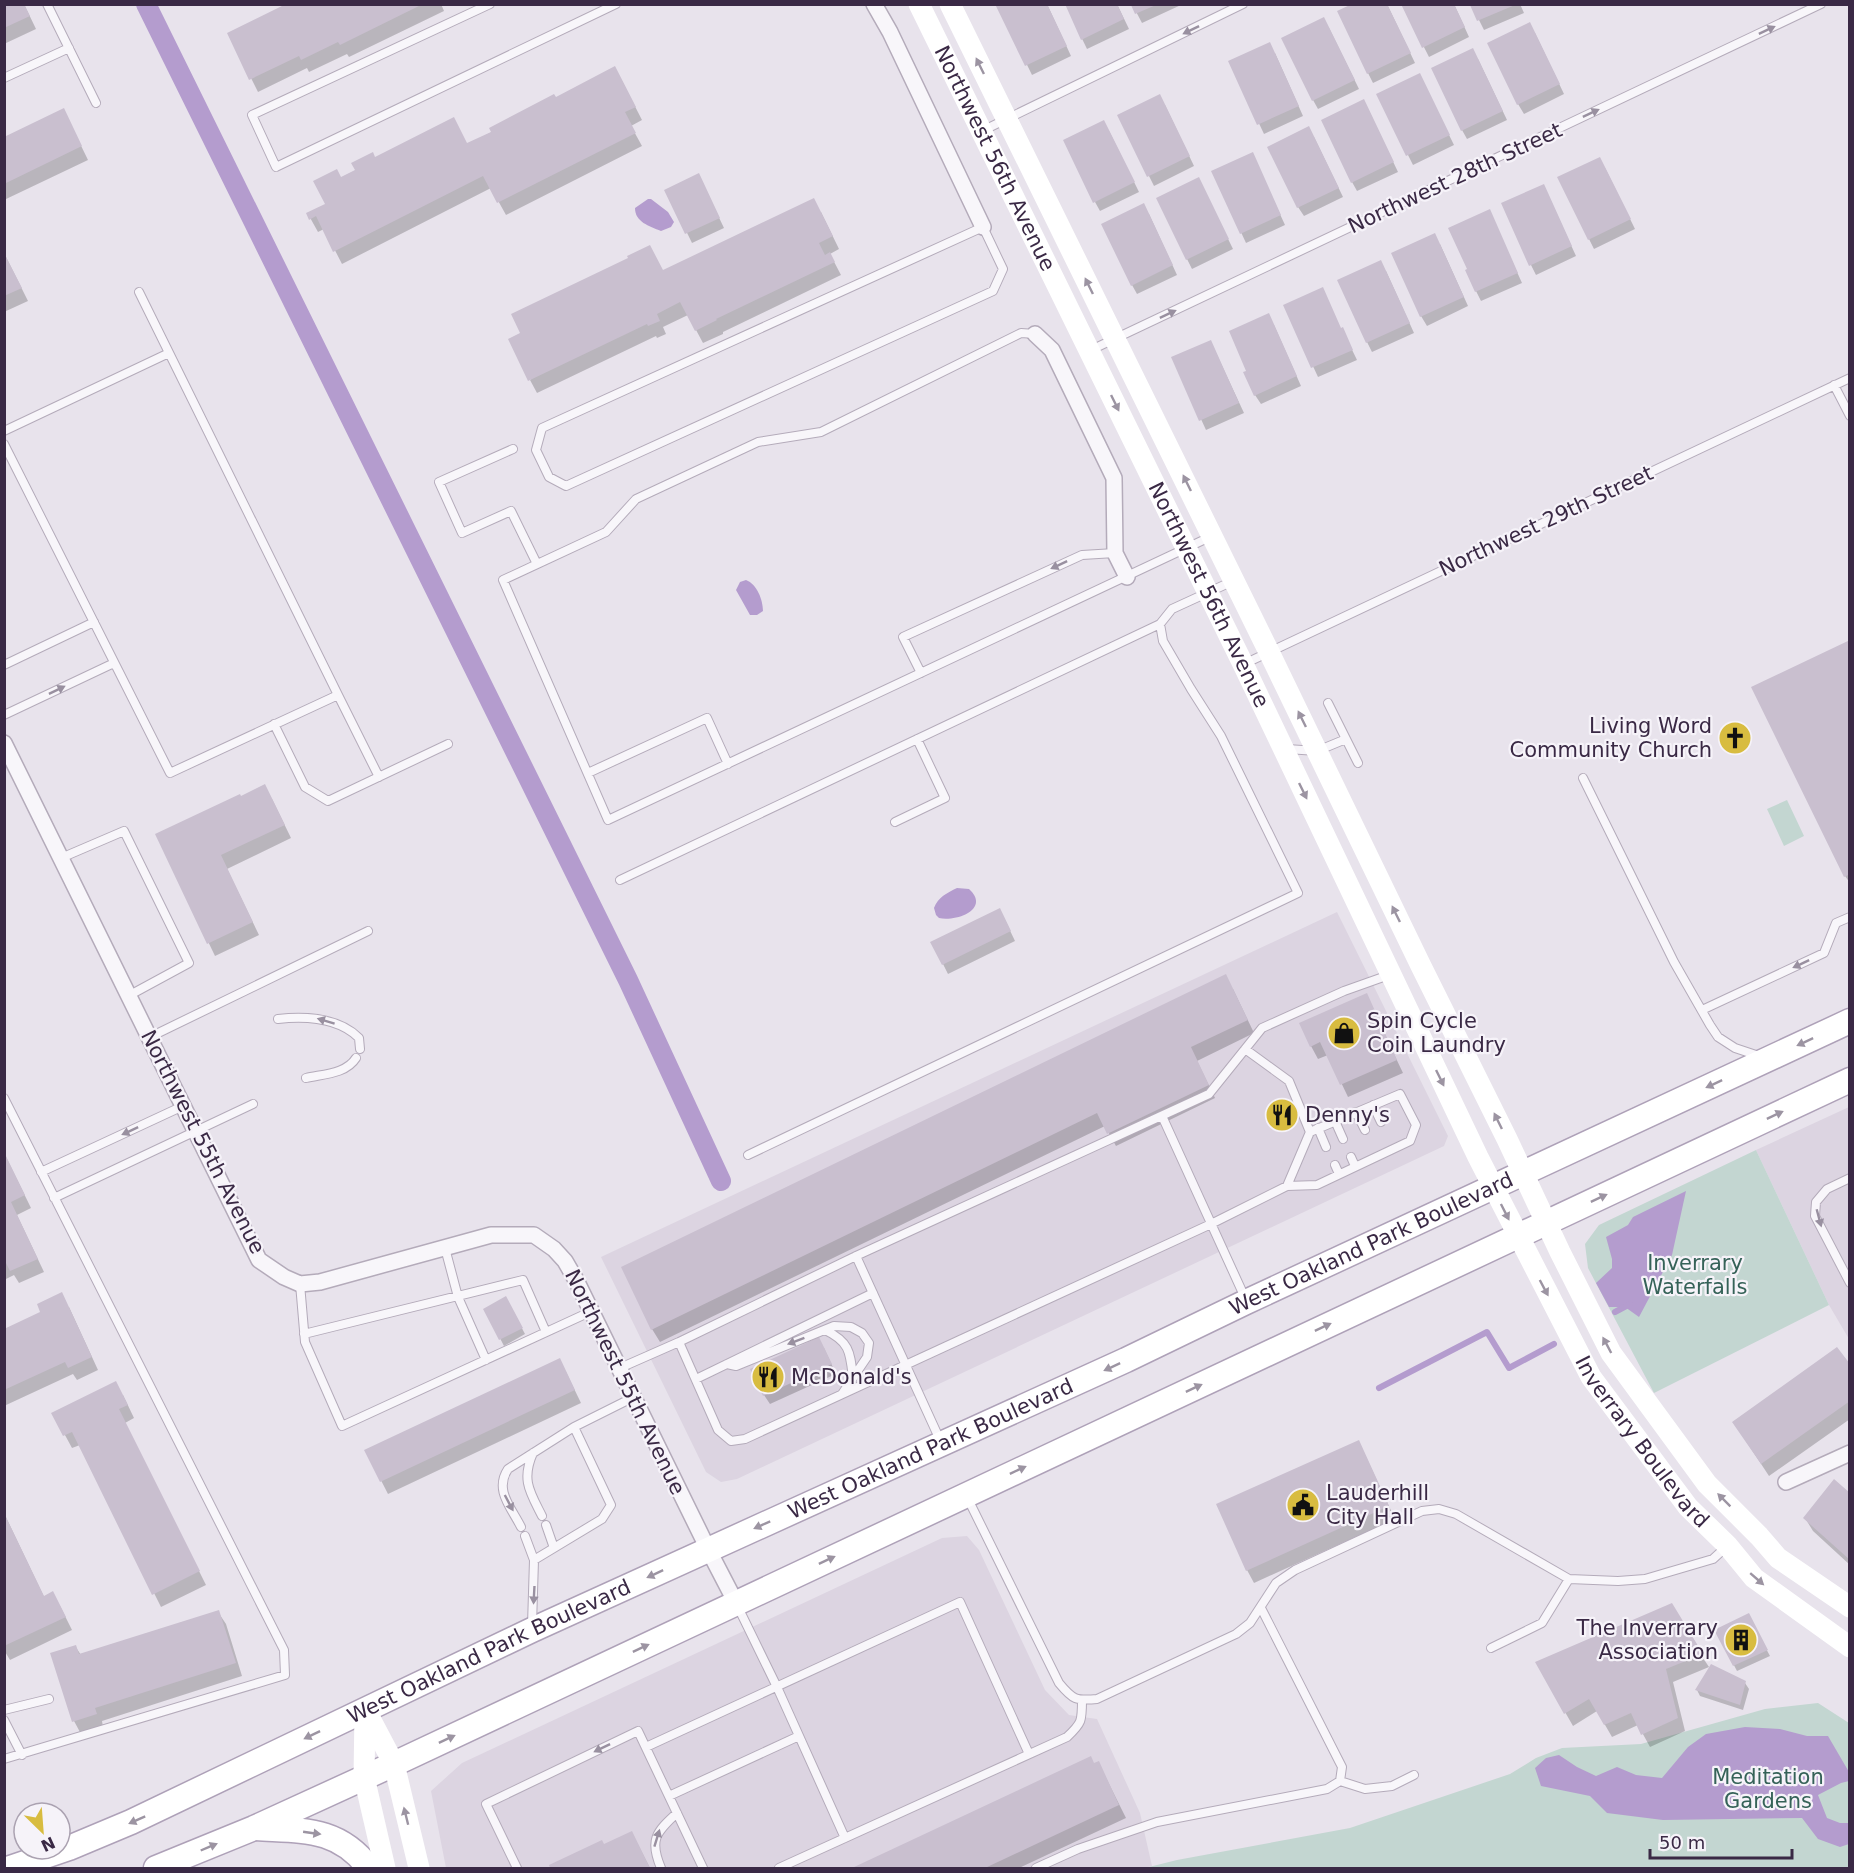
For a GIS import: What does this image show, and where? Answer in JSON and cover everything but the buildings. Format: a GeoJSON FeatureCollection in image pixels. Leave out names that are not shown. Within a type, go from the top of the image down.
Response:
{"type":"FeatureCollection","features":[{"type":"Feature","properties":{"kind":"main road","name":"West Oakland Park Boulevard"},"geometry":{"type":"LineString","coordinates":[[10,1869],[69,1848],[194,1793],[532,1630],[1126,1360],[1850,1021]]}},
{"type":"Feature","properties":{"kind":"main road"},"geometry":{"type":"LineString","coordinates":[[156,1869],[254,1828],[394,1764],[1850,1080]]}},
{"type":"Feature","properties":{"kind":"main road"},"geometry":{"type":"LineString","coordinates":[[254,1828],[325,1834],[346,1845],[362,1859],[369,1869]]}},
{"type":"Feature","properties":{"kind":"street","name":"Northwest 56th Avenue"},"geometry":{"type":"LineString","coordinates":[[874,4],[890,32],[983,227]]}},
{"type":"Feature","properties":{"kind":"street","name":"Northwest 56th Avenue"},"geometry":{"type":"LineString","coordinates":[[919,4],[1243,664],[1493,1188]]}},
{"type":"Feature","properties":{"kind":"street","name":"Northwest 56th Avenue"},"geometry":{"type":"LineString","coordinates":[[950,4],[1523,1174]]}},
{"type":"Feature","properties":{"kind":"street"},"geometry":{"type":"LineString","coordinates":[[1035,334],[1052,350],[1114,478],[1115,553],[1127,577]]}},
{"type":"Feature","properties":{"kind":"street","name":"Northwest 55th Avenue"},"geometry":{"type":"LineString","coordinates":[[4,743],[260,1260],[284,1277],[300,1284],[320,1282],[491,1235],[534,1235],[554,1249],[565,1261],[591,1311],[736,1603]]}},
{"type":"Feature","properties":{"kind":"street","name":"Inverrary Boulevard"},"geometry":{"type":"LineString","coordinates":[[1523,1174],[1611,1353],[1707,1484],[1778,1558],[1850,1607]]}},
{"type":"Feature","properties":{"kind":"street","name":"Inverrary Boulevard"},"geometry":{"type":"LineString","coordinates":[[1493,1188],[1591,1377],[1688,1507],[1727,1545],[1754,1578],[1850,1647]]}},
{"type":"Feature","properties":{"kind":"street"},"geometry":{"type":"LineString","coordinates":[[1786,1482],[1850,1453]]}},
{"type":"Feature","properties":{"kind":"street"},"geometry":{"type":"LineString","coordinates":[[1727,1545],[1734,1540],[1743,1542],[1778,1558]]}},
{"type":"Feature","properties":{"kind":"street"},"geometry":{"type":"LineString","coordinates":[[365,1709],[394,1764],[419,1869]]}},
{"type":"Feature","properties":{"kind":"street"},"geometry":{"type":"LineString","coordinates":[[365,1709],[364,1777],[385,1869]]}},
{"type":"Feature","properties":{"kind":"lane"},"geometry":{"type":"LineString","coordinates":[[47,4],[96,103]]}},
{"type":"Feature","properties":{"kind":"lane"},"geometry":{"type":"LineString","coordinates":[[490,4],[252,115],[276,167],[616,4]]}},
{"type":"Feature","properties":{"kind":"lane"},"geometry":{"type":"LineString","coordinates":[[980,132],[1244,4]]}},
{"type":"Feature","properties":{"kind":"lane","name":"Northwest 28th Street"},"geometry":{"type":"LineString","coordinates":[[1089,351],[1821,4]]}},
{"type":"Feature","properties":{"kind":"lane"},"geometry":{"type":"LineString","coordinates":[[4,78],[69,48]]}},
{"type":"Feature","properties":{"kind":"lane"},"geometry":{"type":"LineString","coordinates":[[983,227],[1004,269],[993,291],[566,486],[549,477],[536,450],[542,428],[983,227]]}},
{"type":"Feature","properties":{"kind":"lane"},"geometry":{"type":"LineString","coordinates":[[139,292],[379,777]]}},
{"type":"Feature","properties":{"kind":"lane"},"geometry":{"type":"LineString","coordinates":[[1035,334],[1021,333],[821,432],[758,442],[636,499],[606,532],[503,580],[608,820],[1212,536]]}},
{"type":"Feature","properties":{"kind":"lane"},"geometry":{"type":"LineString","coordinates":[[4,431],[169,352]]}},
{"type":"Feature","properties":{"kind":"lane","name":"Northwest 29th Street"},"geometry":{"type":"LineString","coordinates":[[1243,664],[1850,378]]}},
{"type":"Feature","properties":{"kind":"lane"},"geometry":{"type":"LineString","coordinates":[[1834,385],[1850,416]]}},
{"type":"Feature","properties":{"kind":"lane"},"geometry":{"type":"LineString","coordinates":[[4,444],[170,773],[338,695]]}},
{"type":"Feature","properties":{"kind":"lane"},"geometry":{"type":"LineString","coordinates":[[513,449],[439,482],[462,532],[511,511],[537,564]]}},
{"type":"Feature","properties":{"kind":"lane"},"geometry":{"type":"LineString","coordinates":[[921,673],[903,637],[1082,555],[1115,553]]}},
{"type":"Feature","properties":{"kind":"lane"},"geometry":{"type":"LineString","coordinates":[[620,880],[1160,624],[1172,609],[1234,581]]}},
{"type":"Feature","properties":{"kind":"lane"},"geometry":{"type":"LineString","coordinates":[[4,665],[94,622]]}},
{"type":"Feature","properties":{"kind":"lane"},"geometry":{"type":"LineString","coordinates":[[748,1155],[1298,894],[1221,736],[1163,641],[1160,624]]}},
{"type":"Feature","properties":{"kind":"lane"},"geometry":{"type":"LineString","coordinates":[[4,715],[114,663]]}},
{"type":"Feature","properties":{"kind":"lane"},"geometry":{"type":"LineString","coordinates":[[1328,703],[1358,763]]}},
{"type":"Feature","properties":{"kind":"lane"},"geometry":{"type":"LineString","coordinates":[[588,773],[707,718],[728,764]]}},
{"type":"Feature","properties":{"kind":"lane"},"geometry":{"type":"LineString","coordinates":[[274,724],[305,787],[328,801],[448,744]]}},
{"type":"Feature","properties":{"kind":"lane"},"geometry":{"type":"LineString","coordinates":[[895,822],[945,798],[917,739]]}},
{"type":"Feature","properties":{"kind":"lane"},"geometry":{"type":"LineString","coordinates":[[1283,748],[1317,751],[1346,739]]}},
{"type":"Feature","properties":{"kind":"lane"},"geometry":{"type":"LineString","coordinates":[[1582,778],[1674,962],[1718,1037],[1736,1048],[1767,1059]]}},
{"type":"Feature","properties":{"kind":"lane"},"geometry":{"type":"LineString","coordinates":[[62,858],[124,831],[189,963],[130,995]]}},
{"type":"Feature","properties":{"kind":"lane"},"geometry":{"type":"LineString","coordinates":[[1702,1010],[1824,953],[1836,922],[1850,916]]}},
{"type":"Feature","properties":{"kind":"lane"},"geometry":{"type":"LineString","coordinates":[[150,1037],[368,931]]}},
{"type":"Feature","properties":{"kind":"lane"},"geometry":{"type":"LineString","coordinates":[[620,1368],[679,1342],[856,1256],[1209,1094],[1262,1028],[1344,991],[1390,974]]}},
{"type":"Feature","properties":{"kind":"lane"},"geometry":{"type":"LineString","coordinates":[[278,1019],[301,1017],[332,1022],[353,1032],[359,1038],[360,1049]]}},
{"type":"Feature","properties":{"kind":"lane"},"geometry":{"type":"LineString","coordinates":[[1245,1048],[1288,1081],[1314,1130],[1326,1147]]}},
{"type":"Feature","properties":{"kind":"lane"},"geometry":{"type":"LineString","coordinates":[[306,1078],[341,1070],[352,1064],[356,1058]]}},
{"type":"Feature","properties":{"kind":"lane"},"geometry":{"type":"LineString","coordinates":[[679,1342],[718,1430],[731,1441],[745,1439],[1211,1224],[1287,1186],[1317,1185],[1355,1166],[1376,1152],[1410,1141],[1416,1125],[1400,1094],[1314,1130],[1287,1186]]}},
{"type":"Feature","properties":{"kind":"lane"},"geometry":{"type":"LineString","coordinates":[[4,1098],[284,1650],[285,1675],[4,1759]]}},
{"type":"Feature","properties":{"kind":"lane"},"geometry":{"type":"LineString","coordinates":[[54,1198],[253,1104]]}},
{"type":"Feature","properties":{"kind":"lane"},"geometry":{"type":"LineString","coordinates":[[1372,1105],[1381,1122]]}},
{"type":"Feature","properties":{"kind":"lane"},"geometry":{"type":"LineString","coordinates":[[41,1172],[183,1106]]}},
{"type":"Feature","properties":{"kind":"lane"},"geometry":{"type":"LineString","coordinates":[[1356,1112],[1365,1130]]}},
{"type":"Feature","properties":{"kind":"lane"},"geometry":{"type":"LineString","coordinates":[[1162,1116],[1246,1302]]}},
{"type":"Feature","properties":{"kind":"lane"},"geometry":{"type":"LineString","coordinates":[[1335,1121],[1343,1139]]}},
{"type":"Feature","properties":{"kind":"lane"},"geometry":{"type":"LineString","coordinates":[[1389,1139],[1394,1148]]}},
{"type":"Feature","properties":{"kind":"lane"},"geometry":{"type":"LineString","coordinates":[[1351,1157],[1355,1166]]}},
{"type":"Feature","properties":{"kind":"lane"},"geometry":{"type":"LineString","coordinates":[[1335,1165],[1339,1174]]}},
{"type":"Feature","properties":{"kind":"lane"},"geometry":{"type":"LineString","coordinates":[[1850,1178],[1827,1189],[1816,1202],[1815,1216],[1850,1283]]}},
{"type":"Feature","properties":{"kind":"lane"},"geometry":{"type":"LineString","coordinates":[[445,1248],[458,1297],[486,1360]]}},
{"type":"Feature","properties":{"kind":"lane"},"geometry":{"type":"LineString","coordinates":[[856,1256],[941,1444]]}},
{"type":"Feature","properties":{"kind":"lane"},"geometry":{"type":"LineString","coordinates":[[304,1335],[523,1280],[546,1332]]}},
{"type":"Feature","properties":{"kind":"lane"},"geometry":{"type":"LineString","coordinates":[[300,1284],[305,1342],[342,1426],[591,1311]]}},
{"type":"Feature","properties":{"kind":"lane"},"geometry":{"type":"LineString","coordinates":[[696,1379],[873,1293]]}},
{"type":"Feature","properties":{"kind":"lane"},"geometry":{"type":"LineString","coordinates":[[727,1364],[736,1366],[834,1326],[851,1327],[862,1333],[869,1343],[867,1357],[841,1395]]}},
{"type":"Feature","properties":{"kind":"lane"},"geometry":{"type":"LineString","coordinates":[[825,1330],[844,1341],[850,1353],[853,1378]]}},
{"type":"Feature","properties":{"kind":"lane"},"geometry":{"type":"LineString","coordinates":[[521,1527],[501,1489],[502,1477],[508,1469],[574,1426],[633,1397]]}},
{"type":"Feature","properties":{"kind":"lane"},"geometry":{"type":"LineString","coordinates":[[534,1560],[602,1519],[611,1505],[574,1426]]}},
{"type":"Feature","properties":{"kind":"lane"},"geometry":{"type":"LineString","coordinates":[[534,1452],[528,1464],[527,1485],[542,1516]]}},
{"type":"Feature","properties":{"kind":"lane"},"geometry":{"type":"LineString","coordinates":[[965,1494],[1059,1683],[1071,1697],[1082,1700],[1097,1698],[1236,1634],[1250,1623],[1276,1583],[1295,1570],[1422,1511],[1439,1509],[1456,1514],[1569,1579],[1618,1581],[1645,1579],[1713,1559],[1727,1545]]}},
{"type":"Feature","properties":{"kind":"lane"},"geometry":{"type":"LineString","coordinates":[[546,1525],[554,1548]]}},
{"type":"Feature","properties":{"kind":"lane"},"geometry":{"type":"LineString","coordinates":[[525,1536],[534,1560],[532,1630]]}},
{"type":"Feature","properties":{"kind":"lane"},"geometry":{"type":"LineString","coordinates":[[1491,1648],[1542,1623],[1569,1579]]}},
{"type":"Feature","properties":{"kind":"lane"},"geometry":{"type":"LineString","coordinates":[[646,1747],[960,1602],[1029,1754]]}},
{"type":"Feature","properties":{"kind":"lane"},"geometry":{"type":"LineString","coordinates":[[736,1603],[777,1687],[845,1838]]}},
{"type":"Feature","properties":{"kind":"lane"},"geometry":{"type":"LineString","coordinates":[[1261,1608],[1342,1767],[1340,1781]]}},
{"type":"Feature","properties":{"kind":"lane"},"geometry":{"type":"LineString","coordinates":[[4,1710],[49,1699]]}},
{"type":"Feature","properties":{"kind":"lane"},"geometry":{"type":"LineString","coordinates":[[779,1869],[1067,1737],[1079,1726],[1082,1700]]}},
{"type":"Feature","properties":{"kind":"lane"},"geometry":{"type":"LineString","coordinates":[[4,1720],[22,1755]]}},
{"type":"Feature","properties":{"kind":"lane"},"geometry":{"type":"LineString","coordinates":[[517,1869],[486,1804],[638,1731],[703,1869]]}},
{"type":"Feature","properties":{"kind":"lane"},"geometry":{"type":"LineString","coordinates":[[669,1796],[799,1736]]}},
{"type":"Feature","properties":{"kind":"lane"},"geometry":{"type":"LineString","coordinates":[[1036,1869],[1078,1849],[1157,1822],[1326,1789],[1340,1781],[1365,1789],[1392,1786],[1414,1775]]}},
{"type":"Feature","properties":{"kind":"lane"},"geometry":{"type":"LineString","coordinates":[[661,1869],[655,1856],[654,1843],[659,1829],[677,1813]]}},
{"type":"Feature","properties":{"kind":"shaded area"},"geometry":{"type":"Polygon","coordinates":[[[648,199],[668,212],[674,222],[671,227],[661,231],[637,217],[635,208],[648,199]]]}},
{"type":"Feature","properties":{"kind":"shaded area"},"geometry":{"type":"Polygon","coordinates":[[[746,580],[753,585],[761,597],[763,611],[757,615],[750,615],[736,590],[740,582],[746,580]]]}},
{"type":"Feature","properties":{"kind":"shaded area"},"geometry":{"type":"Polygon","coordinates":[[[957,888],[969,889],[975,896],[974,908],[962,916],[939,918],[934,908],[936,904],[943,896],[957,888]]]}},
{"type":"Feature","properties":{"kind":"shaded area"},"geometry":{"type":"Polygon","coordinates":[[[1337,912],[1448,1136],[1444,1146],[737,1479],[721,1482],[706,1472],[601,1257],[1337,912]]]}},
{"type":"Feature","properties":{"kind":"shaded area"},"geometry":{"type":"Polygon","coordinates":[[[1849,1107],[1849,1339],[1829,1305],[1756,1150],[1849,1107]]]}},
{"type":"Feature","properties":{"kind":"shaded area"},"geometry":{"type":"Polygon","coordinates":[[[1686,1191],[1672,1255],[1639,1317],[1625,1307],[1609,1307],[1596,1283],[1612,1268],[1606,1237],[1628,1225],[1633,1217],[1686,1191]]]}},
{"type":"Feature","properties":{"kind":"shaded area"},"geometry":{"type":"Polygon","coordinates":[[[967,1536],[979,1550],[1045,1690],[1069,1715],[1097,1719],[1140,1813],[1152,1866],[1145,1868],[446,1868],[431,1791],[462,1763],[942,1538],[967,1536]]]}},
{"type":"Feature","properties":{"kind":"shaded area"},"geometry":{"type":"Polygon","coordinates":[[[1745,1727],[1780,1729],[1807,1736],[1828,1736],[1849,1772],[1849,1781],[1818,1795],[1827,1818],[1840,1823],[1849,1823],[1849,1844],[1840,1847],[1818,1839],[1802,1818],[1663,1820],[1607,1813],[1590,1796],[1541,1786],[1535,1768],[1546,1758],[1559,1755],[1596,1776],[1617,1767],[1636,1775],[1662,1778],[1688,1747],[1706,1734],[1745,1727]]]}},
{"type":"Feature","properties":{"kind":"green space"},"geometry":{"type":"Polygon","coordinates":[[[1787,800],[1804,836],[1784,846],[1767,809],[1787,800]]]}},
{"type":"Feature","properties":{"kind":"green space","name":"Inverrary Waterfalls"},"geometry":{"type":"Polygon","coordinates":[[[1756,1150],[1829,1305],[1654,1393],[1588,1268],[1585,1244],[1599,1225],[1756,1150]]]}},
{"type":"Feature","properties":{"kind":"green space","name":"Meditation Gardens"},"geometry":{"type":"Polygon","coordinates":[[[1818,1703],[1849,1723],[1849,1868],[1145,1868],[1350,1828],[1510,1774],[1536,1758],[1562,1748],[1641,1744],[1765,1709],[1818,1703]]]}},
{"type":"Feature","properties":{"kind":"waterway"},"geometry":{"type":"LineString","coordinates":[[146,4],[628,980],[721,1181]]}},
{"type":"Feature","properties":{"kind":"waterway"},"geometry":{"type":"LineString","coordinates":[[1615,1312],[1630,1304]]}},
{"type":"Feature","properties":{"kind":"waterway"},"geometry":{"type":"LineString","coordinates":[[1379,1388],[1487,1332],[1509,1368],[1554,1344]]}},
{"type":"Feature","properties":{"kind":"place","name":"Living Word Community Church"},"geometry":{"type":"Point","coordinates":[1735,738]}},
{"type":"Feature","properties":{"kind":"place","name":"Spin Cycle Coin Laundry"},"geometry":{"type":"Point","coordinates":[1344,1033]}},
{"type":"Feature","properties":{"kind":"place","name":"Denny's"},"geometry":{"type":"Point","coordinates":[1282,1115]}},
{"type":"Feature","properties":{"kind":"place","name":"McDonald's"},"geometry":{"type":"Point","coordinates":[768,1377]}},
{"type":"Feature","properties":{"kind":"place","name":"Lauderhill City Hall"},"geometry":{"type":"Point","coordinates":[1303,1505]}},
{"type":"Feature","properties":{"kind":"place","name":"The Inverrary Association"},"geometry":{"type":"Point","coordinates":[1741,1640]}}]}
